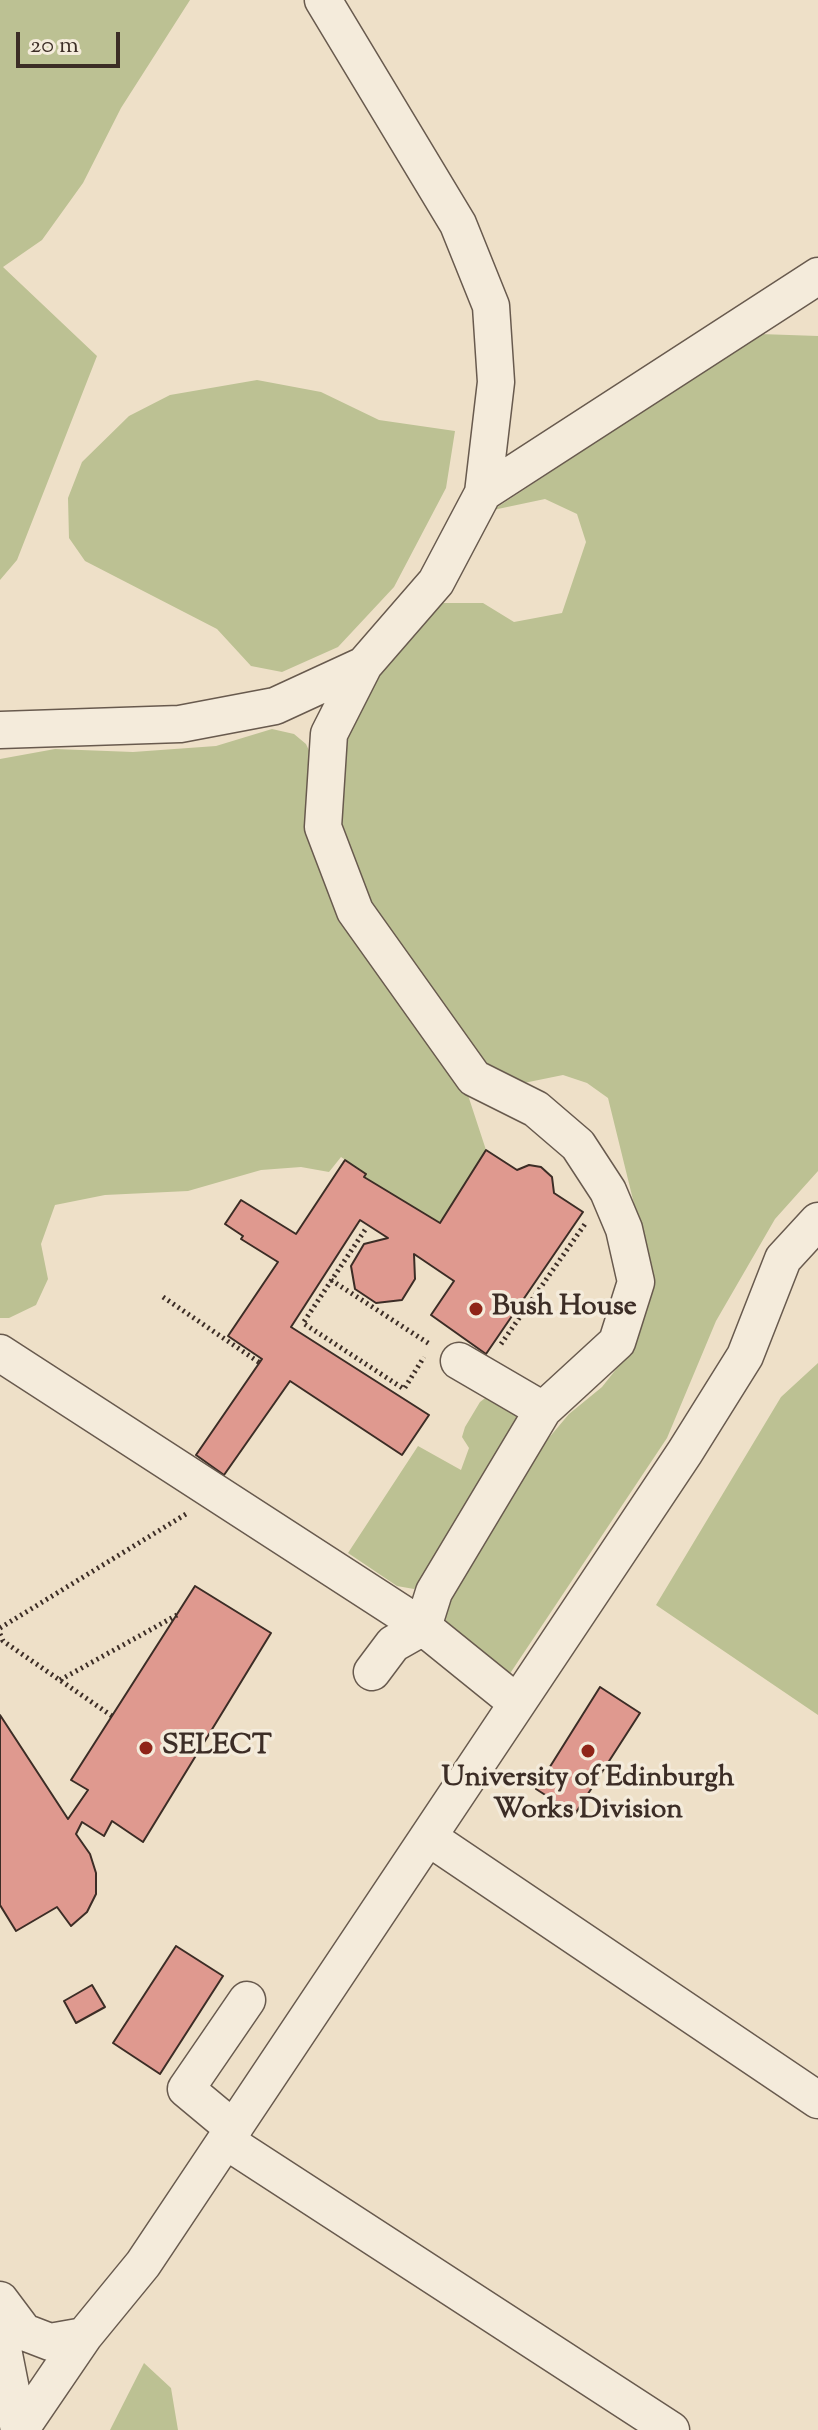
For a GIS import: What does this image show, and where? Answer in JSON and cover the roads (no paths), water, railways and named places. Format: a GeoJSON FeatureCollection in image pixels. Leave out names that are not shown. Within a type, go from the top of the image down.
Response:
{"type":"FeatureCollection","features":[{"type":"Feature","properties":{"kind":"street"},"geometry":{"type":"LineString","coordinates":[[323,0],[458,224],[491,306],[496,382],[483,493],[436,582],[364,665],[329,734],[323,827],[355,911],[474,1078],[536,1109],[578,1145],[608,1191],[624,1229],[636,1282],[617,1342],[543,1410],[434,1592],[423,1627],[393,1644],[372,1672]]}},
{"type":"Feature","properties":{"kind":"street"},"geometry":{"type":"LineString","coordinates":[[483,493],[818,276]]}},
{"type":"Feature","properties":{"kind":"street"},"geometry":{"type":"LineString","coordinates":[[0,730],[180,724],[275,706],[364,665]]}},
{"type":"Feature","properties":{"kind":"street"},"geometry":{"type":"LineString","coordinates":[[20,2430],[84,2336],[143,2264],[685,1452],[745,1356],[783,1259],[818,1221]]}},
{"type":"Feature","properties":{"kind":"street"},"geometry":{"type":"LineString","coordinates":[[0,1353],[423,1627],[517,1703]]}},
{"type":"Feature","properties":{"kind":"street"},"geometry":{"type":"LineString","coordinates":[[469,1368],[543,1410]]}},
{"type":"Feature","properties":{"kind":"street"},"geometry":{"type":"LineString","coordinates":[[428,1837],[818,2100]]}},
{"type":"Feature","properties":{"kind":"street"},"geometry":{"type":"LineString","coordinates":[[247,2000],[186,2089],[230,2135],[671,2430]]}},
{"type":"Feature","properties":{"kind":"street"},"geometry":{"type":"LineString","coordinates":[[0,2300],[24,2332],[50,2342],[84,2336]]}},
{"type":"Feature","properties":{"kind":"street"},"geometry":{"type":"LineString","coordinates":[[0,2334],[20,2430]]}},
{"type":"Feature","properties":{"kind":"place","name":"Bush House"},"geometry":{"type":"Point","coordinates":[476,1309]}},
{"type":"Feature","properties":{"kind":"place","name":"SELECT"},"geometry":{"type":"Point","coordinates":[146,1748]}},
{"type":"Feature","properties":{"kind":"place","name":"University of Edinburgh Works Division"},"geometry":{"type":"Point","coordinates":[588,1751]}}]}
